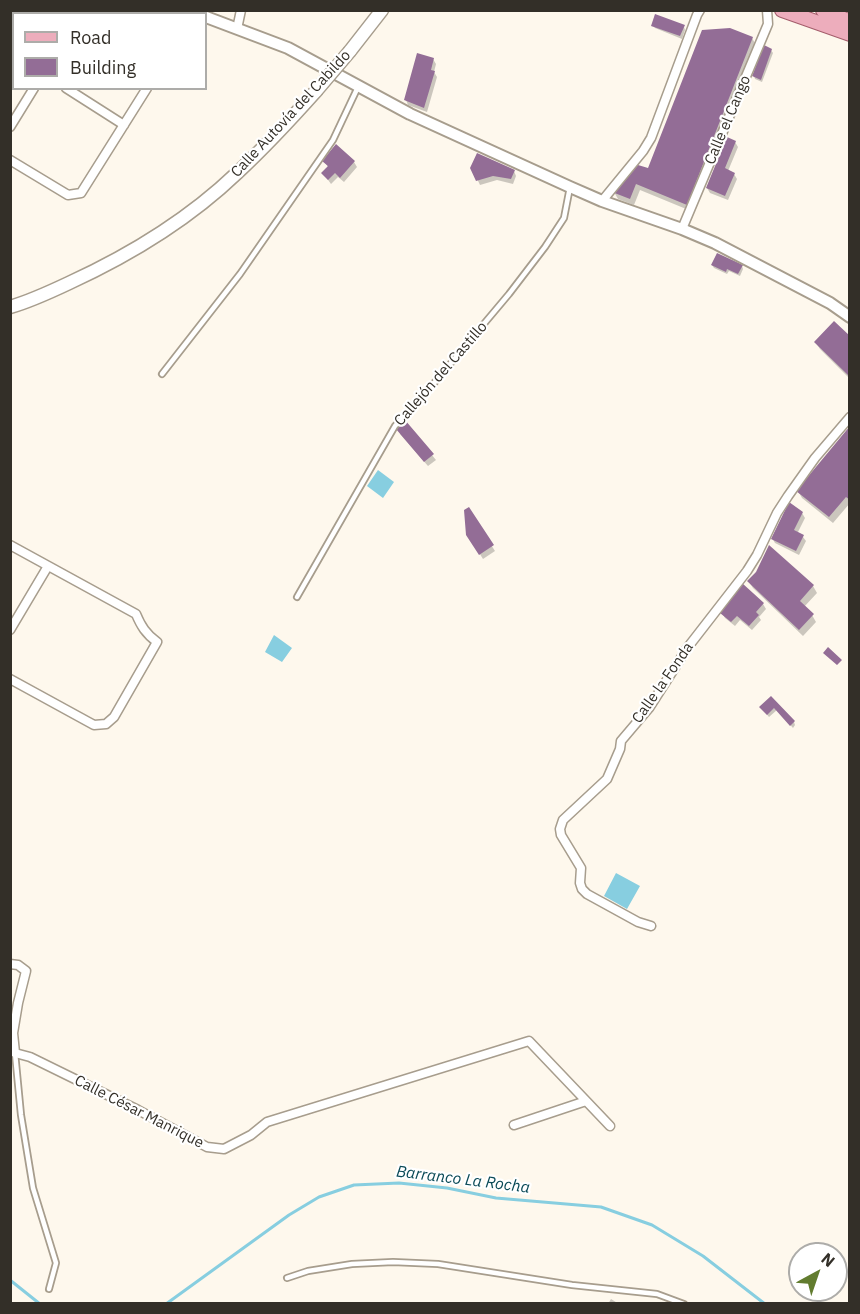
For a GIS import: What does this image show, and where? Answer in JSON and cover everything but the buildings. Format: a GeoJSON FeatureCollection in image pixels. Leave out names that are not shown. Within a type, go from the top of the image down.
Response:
{"type":"FeatureCollection","features":[{"type":"Feature","properties":{"kind":"main road"},"geometry":{"type":"LineString","coordinates":[[782,10],[849,34]]}},
{"type":"Feature","properties":{"kind":"main road"},"geometry":{"type":"LineString","coordinates":[[823,10],[849,22]]}},
{"type":"Feature","properties":{"kind":"main road","name":"Calle Autovía del Cabildo"},"geometry":{"type":"LineString","coordinates":[[10,308],[96,271],[132,251],[201,205],[237,174],[281,129],[382,13]]}},
{"type":"Feature","properties":{"kind":"street"},"geometry":{"type":"LineString","coordinates":[[237,29],[241,10]]}},
{"type":"Feature","properties":{"kind":"street"},"geometry":{"type":"LineString","coordinates":[[602,201],[651,138],[700,10]]}},
{"type":"Feature","properties":{"kind":"street","name":"Calle el Cango"},"geometry":{"type":"LineString","coordinates":[[682,230],[768,24],[767,10]]}},
{"type":"Feature","properties":{"kind":"street"},"geometry":{"type":"LineString","coordinates":[[207,17],[288,48],[410,114],[570,187],[715,243],[830,303],[849,317]]}},
{"type":"Feature","properties":{"kind":"street"},"geometry":{"type":"LineString","coordinates":[[10,127],[33,90]]}},
{"type":"Feature","properties":{"kind":"street"},"geometry":{"type":"LineString","coordinates":[[69,90],[124,125]]}},
{"type":"Feature","properties":{"kind":"street"},"geometry":{"type":"LineString","coordinates":[[10,160],[68,195],[81,193],[146,90]]}},
{"type":"Feature","properties":{"kind":"street","name":"Calle la Fonda"},"geometry":{"type":"LineString","coordinates":[[651,926],[638,922],[582,889],[581,868],[561,836],[560,829],[563,820],[607,779],[620,749],[621,741],[649,708],[688,647],[747,572],[788,496],[815,458],[849,417]]}},
{"type":"Feature","properties":{"kind":"street"},"geometry":{"type":"LineString","coordinates":[[10,545],[136,614],[140,625],[157,642],[114,717],[106,724],[94,725],[10,679]]}},
{"type":"Feature","properties":{"kind":"street"},"geometry":{"type":"LineString","coordinates":[[10,630],[48,566]]}},
{"type":"Feature","properties":{"kind":"street"},"geometry":{"type":"LineString","coordinates":[[10,964],[18,965],[26,971],[13,1033],[15,1053]]}},
{"type":"Feature","properties":{"kind":"street","name":"Calle César Manrique"},"geometry":{"type":"LineString","coordinates":[[15,1053],[30,1057],[207,1147],[224,1149],[251,1135],[267,1122],[529,1041],[586,1101]]}},
{"type":"Feature","properties":{"kind":"street"},"geometry":{"type":"LineString","coordinates":[[514,1125],[586,1101],[610,1126]]}},
{"type":"Feature","properties":{"kind":"lane"},"geometry":{"type":"LineString","coordinates":[[162,374],[240,274],[333,140],[359,86]]}},
{"type":"Feature","properties":{"kind":"lane","name":"Callejón del Castillo"},"geometry":{"type":"LineString","coordinates":[[297,597],[395,426],[502,303],[545,247],[564,218],[570,187]]}},
{"type":"Feature","properties":{"kind":"lane"},"geometry":{"type":"LineString","coordinates":[[15,1053],[21,1115],[33,1188],[56,1263],[49,1289]]}},
{"type":"Feature","properties":{"kind":"lane"},"geometry":{"type":"LineString","coordinates":[[287,1278],[308,1270],[352,1264],[393,1262],[438,1264],[572,1285],[657,1294],[684,1304]]}},
{"type":"Feature","properties":{"kind":"water"},"geometry":{"type":"Polygon","coordinates":[[[378,470],[394,482],[383,498],[367,486],[378,470]]]}},
{"type":"Feature","properties":{"kind":"water"},"geometry":{"type":"Polygon","coordinates":[[[274,635],[292,648],[282,662],[265,652],[274,635]]]}},
{"type":"Feature","properties":{"kind":"water"},"geometry":{"type":"Polygon","coordinates":[[[616,873],[640,886],[627,909],[604,896],[616,873]]]}},
{"type":"Feature","properties":{"kind":"waterway","name":"Barranco La Rocha"},"geometry":{"type":"LineString","coordinates":[[166,1304],[289,1215],[319,1197],[354,1185],[399,1183],[447,1188],[496,1198],[601,1207],[652,1225],[703,1256],[765,1304]]}},
{"type":"Feature","properties":{"kind":"waterway","name":"Barranco La Rocha"},"geometry":{"type":"LineString","coordinates":[[10,1280],[40,1304]]}}]}
